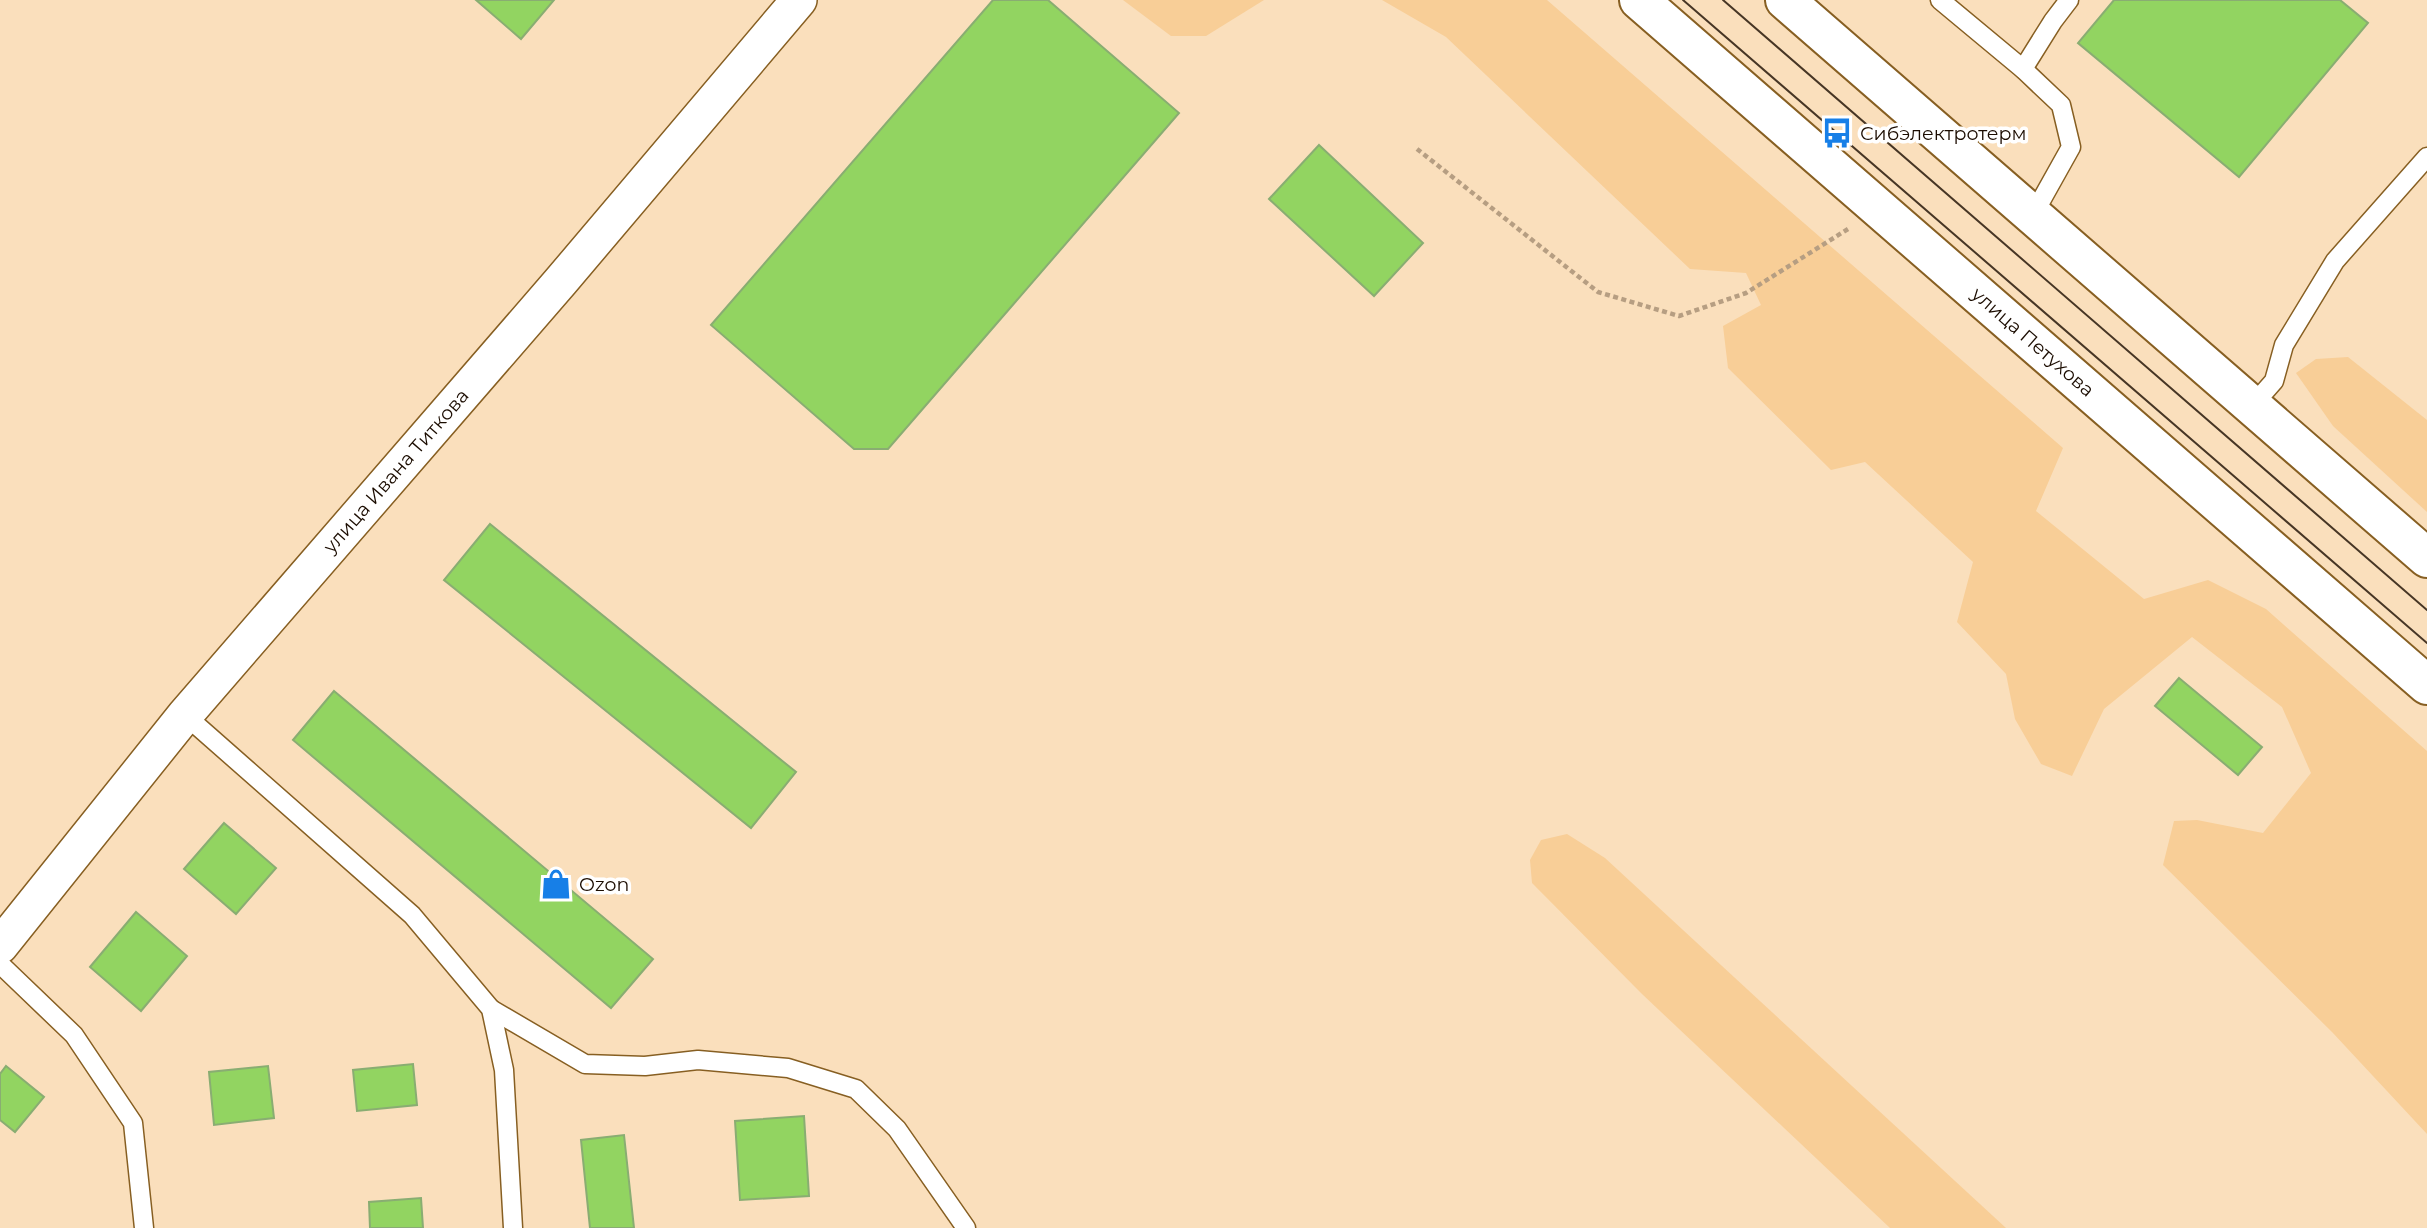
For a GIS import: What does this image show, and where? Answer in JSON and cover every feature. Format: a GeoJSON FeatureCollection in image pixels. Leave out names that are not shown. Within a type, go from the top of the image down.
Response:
{"type":"FeatureCollection","features":[{"type":"Feature","properties":{"kind":"highway","name":"улица Петухова"},"geometry":{"type":"LineString","coordinates":[[1639,0],[2426,682]]}},
{"type":"Feature","properties":{"kind":"highway"},"geometry":{"type":"LineString","coordinates":[[1785,0],[2427,558]]}},
{"type":"Feature","properties":{"kind":"street","name":"улица Ивана Титкова"},"geometry":{"type":"LineString","coordinates":[[0,946],[185,715],[561,281],[799,0]]}},
{"type":"Feature","properties":{"kind":"lane"},"geometry":{"type":"LineString","coordinates":[[1940,0],[2023,69],[2060,105],[2071,147],[2033,215]]}},
{"type":"Feature","properties":{"kind":"lane"},"geometry":{"type":"LineString","coordinates":[[2023,69],[2053,21],[2070,0]]}},
{"type":"Feature","properties":{"kind":"lane"},"geometry":{"type":"LineString","coordinates":[[2252,406],[2274,381],[2284,345],[2335,261],[2427,157]]}},
{"type":"Feature","properties":{"kind":"lane"},"geometry":{"type":"LineString","coordinates":[[185,715],[412,915],[491,1009],[585,1064],[645,1066],[698,1060],[788,1068],[856,1089],[897,1129],[966,1228]]}},
{"type":"Feature","properties":{"kind":"lane"},"geometry":{"type":"LineString","coordinates":[[0,964],[75,1035],[133,1123],[144,1228]]}},
{"type":"Feature","properties":{"kind":"lane"},"geometry":{"type":"LineString","coordinates":[[491,1009],[504,1070],[513,1228]]}},
{"type":"Feature","properties":{"kind":"path"},"geometry":{"type":"LineString","coordinates":[[1417,149],[1598,292],[1679,316],[1746,293],[1880,209]]}},
{"type":"Feature","properties":{"kind":"shaded area"},"geometry":{"type":"Polygon","coordinates":[[[1123,0],[1264,0],[1206,36],[1171,36],[1123,0]]]}},
{"type":"Feature","properties":{"kind":"shaded area"},"geometry":{"type":"Polygon","coordinates":[[[1382,0],[1547,0],[2063,448],[2036,511],[2144,599],[2208,580],[2266,609],[2427,751],[2427,1134],[2332,1032],[2163,865],[2174,821],[2197,820],[2263,833],[2311,773],[2282,707],[2192,637],[2104,709],[2072,776],[2041,764],[2015,719],[2006,674],[1957,622],[1973,562],[1865,462],[1831,470],[1728,368],[1723,326],[1761,305],[1746,273],[1690,269],[1446,37],[1382,0]]]}},
{"type":"Feature","properties":{"kind":"shaded area"},"geometry":{"type":"Polygon","coordinates":[[[2348,357],[2427,420],[2427,512],[2333,426],[2296,373],[2316,359],[2348,357]]]}},
{"type":"Feature","properties":{"kind":"shaded area"},"geometry":{"type":"Polygon","coordinates":[[[1567,834],[1605,858],[2006,1228],[1890,1228],[1642,994],[1532,883],[1530,860],[1541,840],[1567,834]]]}},
{"type":"Feature","properties":{"kind":"building"},"geometry":{"type":"Polygon","coordinates":[[[476,0],[554,0],[521,39],[476,0]]]}},
{"type":"Feature","properties":{"kind":"building"},"geometry":{"type":"Polygon","coordinates":[[[993,0],[1048,0],[1179,113],[888,449],[854,449],[711,325],[993,0]]]}},
{"type":"Feature","properties":{"kind":"building"},"geometry":{"type":"Polygon","coordinates":[[[2114,0],[2340,0],[2368,23],[2239,177],[2078,43],[2114,0]]]}},
{"type":"Feature","properties":{"kind":"building"},"geometry":{"type":"Polygon","coordinates":[[[1319,145],[1423,243],[1374,296],[1269,199],[1319,145]]]}},
{"type":"Feature","properties":{"kind":"building"},"geometry":{"type":"Polygon","coordinates":[[[490,524],[796,772],[751,828],[444,580],[490,524]]]}},
{"type":"Feature","properties":{"kind":"building"},"geometry":{"type":"Polygon","coordinates":[[[2179,678],[2262,747],[2238,775],[2155,706],[2179,678]]]}},
{"type":"Feature","properties":{"kind":"building"},"geometry":{"type":"Polygon","coordinates":[[[334,691],[653,959],[611,1008],[293,740],[334,691]]]}},
{"type":"Feature","properties":{"kind":"building"},"geometry":{"type":"Polygon","coordinates":[[[224,823],[276,868],[236,914],[184,869],[224,823]]]}},
{"type":"Feature","properties":{"kind":"building"},"geometry":{"type":"Polygon","coordinates":[[[136,912],[187,956],[141,1011],[90,967],[136,912]]]}},
{"type":"Feature","properties":{"kind":"building"},"geometry":{"type":"Polygon","coordinates":[[[413,1064],[417,1105],[357,1111],[353,1070],[413,1064]]]}},
{"type":"Feature","properties":{"kind":"building"},"geometry":{"type":"Polygon","coordinates":[[[6,1066],[44,1097],[15,1132],[0,1120],[0,1074],[6,1066]]]}},
{"type":"Feature","properties":{"kind":"building"},"geometry":{"type":"Polygon","coordinates":[[[268,1066],[274,1118],[214,1125],[209,1072],[268,1066]]]}},
{"type":"Feature","properties":{"kind":"building"},"geometry":{"type":"Polygon","coordinates":[[[804,1116],[809,1196],[740,1200],[735,1121],[804,1116]]]}},
{"type":"Feature","properties":{"kind":"building"},"geometry":{"type":"Polygon","coordinates":[[[624,1135],[634,1228],[590,1228],[581,1140],[624,1135]]]}},
{"type":"Feature","properties":{"kind":"building"},"geometry":{"type":"Polygon","coordinates":[[[421,1198],[423,1228],[370,1228],[369,1202],[421,1198]]]}},
{"type":"Feature","properties":{"kind":"tram line"},"geometry":{"type":"LineString","coordinates":[[1683,0],[2427,643]]}},
{"type":"Feature","properties":{"kind":"tram line"},"geometry":{"type":"LineString","coordinates":[[1723,0],[2427,610]]}},
{"type":"Feature","properties":{"kind":"place","name":"Сибэлектротерм"},"geometry":{"type":"Point","coordinates":[1837,133]}},
{"type":"Feature","properties":{"kind":"place","name":"Ozon"},"geometry":{"type":"Point","coordinates":[556,884]}}]}
